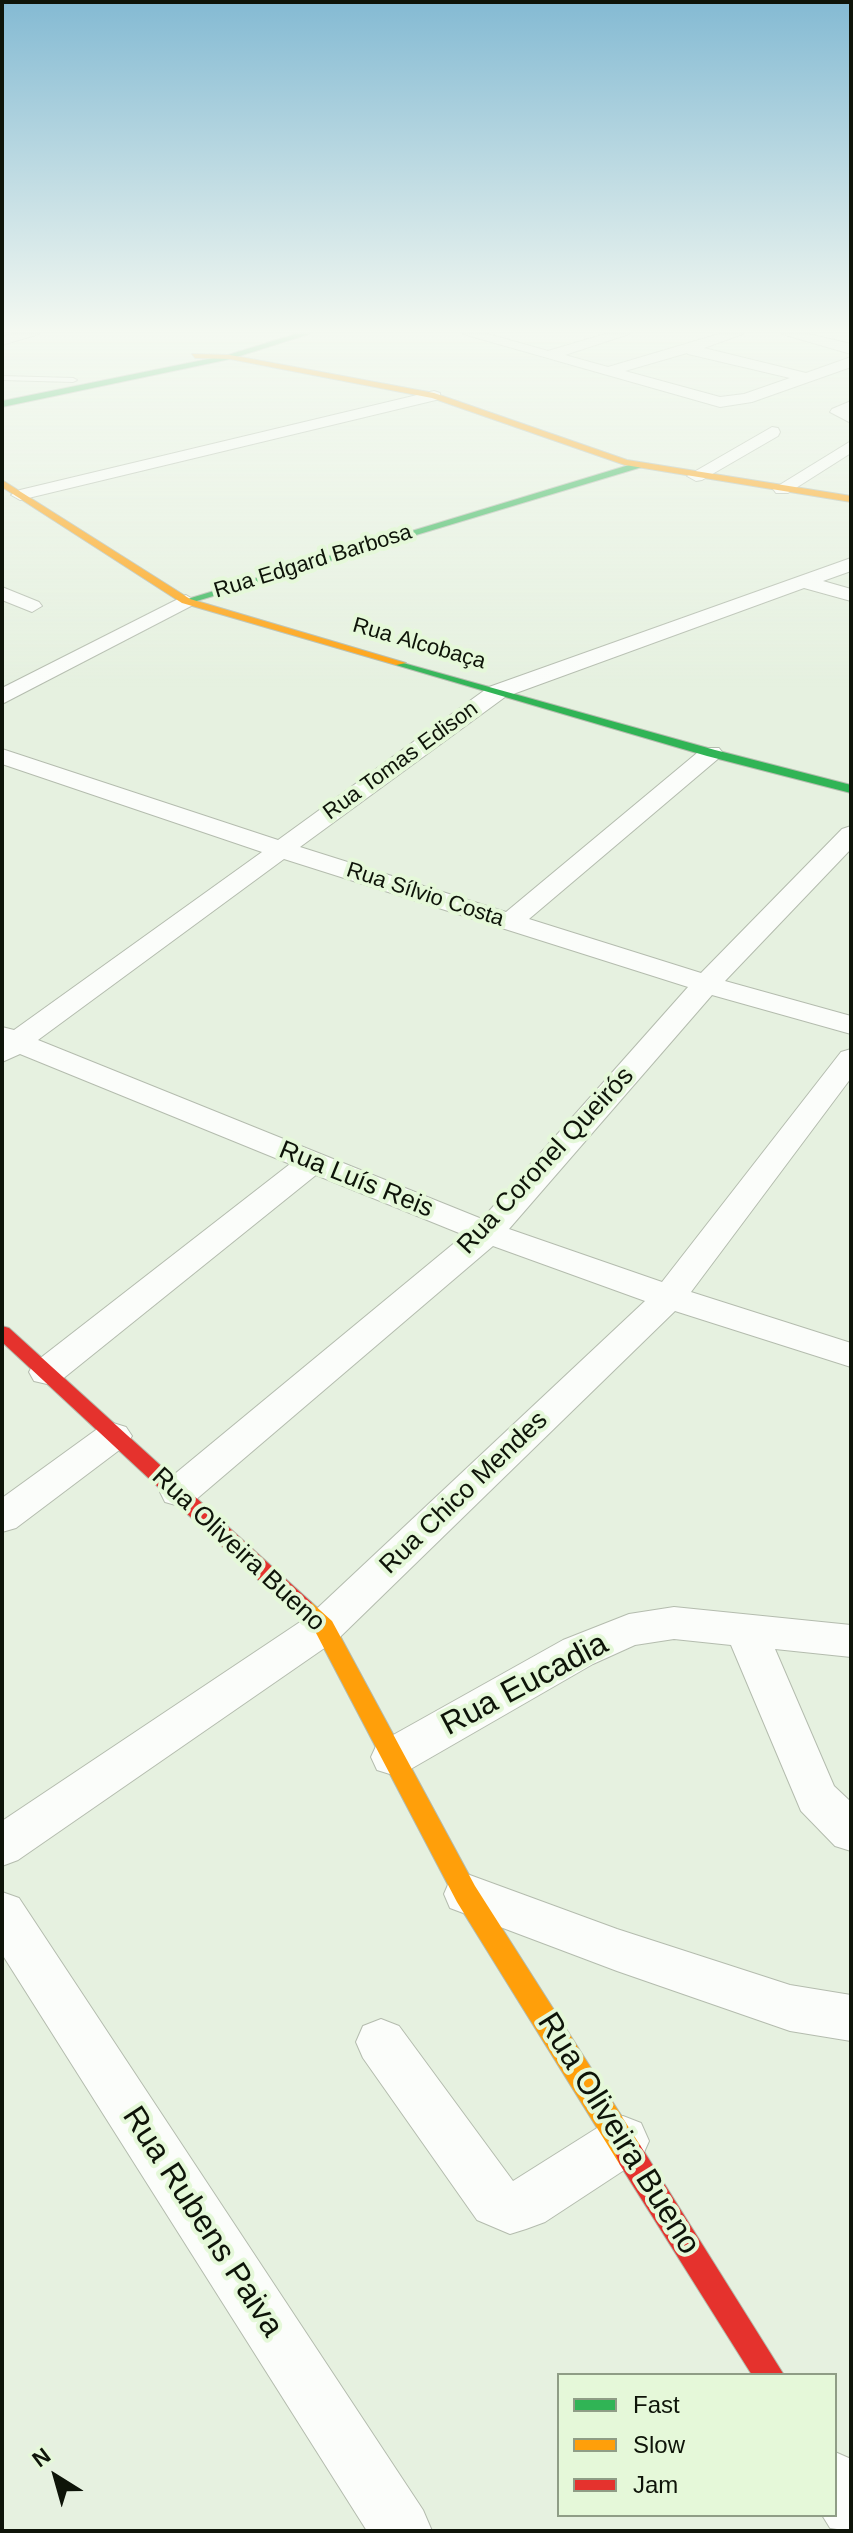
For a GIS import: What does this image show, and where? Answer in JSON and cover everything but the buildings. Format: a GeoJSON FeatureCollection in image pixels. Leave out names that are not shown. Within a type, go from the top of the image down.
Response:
{"type":"FeatureCollection","features":[{"type":"Feature","properties":{"kind":"main road"},"geometry":{"type":"LineString","coordinates":[[593,452],[696,476],[851,499]]}},
{"type":"Feature","properties":{"kind":"main road","name":"Rua Edgard Barbosa"},"geometry":{"type":"LineString","coordinates":[[186,601],[639,465]]}},
{"type":"Feature","properties":{"kind":"main road","name":"Rua Alcobaça"},"geometry":{"type":"LineString","coordinates":[[2,483],[186,601],[711,753],[851,789]]}},
{"type":"Feature","properties":{"kind":"main road","name":"Rua Oliveira Bueno"},"geometry":{"type":"LineString","coordinates":[[2,1332],[324,1627],[466,1894],[768,2373]]}},
{"type":"Feature","properties":{"kind":"street"},"geometry":{"type":"LineString","coordinates":[[20,495],[199,452]]}},
{"type":"Feature","properties":{"kind":"street"},"geometry":{"type":"LineString","coordinates":[[696,476],[737,452]]}},
{"type":"Feature","properties":{"kind":"street"},"geometry":{"type":"LineString","coordinates":[[782,489],[841,452]]}},
{"type":"Feature","properties":{"kind":"street","name":"Rua Tomas Edison"},"geometry":{"type":"LineString","coordinates":[[7,1044],[497,692],[851,564]]}},
{"type":"Feature","properties":{"kind":"street"},"geometry":{"type":"LineString","coordinates":[[802,581],[851,595]]}},
{"type":"Feature","properties":{"kind":"street"},"geometry":{"type":"LineString","coordinates":[[2,593],[32,606]]}},
{"type":"Feature","properties":{"kind":"street","name":"Rua Edgard Barbosa"},"geometry":{"type":"LineString","coordinates":[[2,697],[186,601]]}},
{"type":"Feature","properties":{"kind":"street"},"geometry":{"type":"LineString","coordinates":[[510,922],[711,753]]}},
{"type":"Feature","properties":{"kind":"street","name":"Rua Sílvio Costa"},"geometry":{"type":"LineString","coordinates":[[2,756],[279,849],[706,984],[851,1025]]}},
{"type":"Feature","properties":{"kind":"street","name":"Rua Coronel Queirós"},"geometry":{"type":"LineString","coordinates":[[179,1492],[488,1233],[706,984],[851,834]]}},
{"type":"Feature","properties":{"kind":"street","name":"Rua Luís Reis"},"geometry":{"type":"LineString","coordinates":[[7,1044],[488,1233],[669,1297],[851,1355]]}},
{"type":"Feature","properties":{"kind":"street","name":"Rua Chico Mendes"},"geometry":{"type":"LineString","coordinates":[[2,1846],[324,1627],[669,1297],[851,1058]]}},
{"type":"Feature","properties":{"kind":"street"},"geometry":{"type":"LineString","coordinates":[[47,1372],[313,1162]]}},
{"type":"Feature","properties":{"kind":"street"},"geometry":{"type":"LineString","coordinates":[[2,1518],[113,1436]]}},
{"type":"Feature","properties":{"kind":"street","name":"Rua Eucadia"},"geometry":{"type":"LineString","coordinates":[[393,1757],[578,1652],[629,1630],[674,1623],[851,1641]]}},
{"type":"Feature","properties":{"kind":"street"},"geometry":{"type":"LineString","coordinates":[[746,1630],[817,1798],[851,1832]]}},
{"type":"Feature","properties":{"kind":"street"},"geometry":{"type":"LineString","coordinates":[[466,1894],[617,1950],[790,2008],[851,2018]]}},
{"type":"Feature","properties":{"kind":"street","name":"Rua Rubens Paiva"},"geometry":{"type":"LineString","coordinates":[[2,1913],[402,2531]]}},
{"type":"Feature","properties":{"kind":"street"},"geometry":{"type":"LineString","coordinates":[[381,2042],[481,2184],[496,2201],[510,2208],[526,2203],[623,2141]]}},
{"type":"Feature","properties":{"kind":"street"},"geometry":{"type":"LineString","coordinates":[[837,2485],[851,2507]]}},
{"type":"Feature","properties":{"kind":"traffic: fast"},"geometry":{"type":"LineString","coordinates":[[186,601],[639,465]]}},
{"type":"Feature","properties":{"kind":"traffic: fast"},"geometry":{"type":"LineString","coordinates":[[400,663],[711,753],[851,789]]}},
{"type":"Feature","properties":{"kind":"traffic: slow"},"geometry":{"type":"LineString","coordinates":[[597,452],[625,462],[851,499]]}},
{"type":"Feature","properties":{"kind":"traffic: slow"},"geometry":{"type":"LineString","coordinates":[[2,483],[186,601],[400,663]]}},
{"type":"Feature","properties":{"kind":"traffic: slow"},"geometry":{"type":"LineString","coordinates":[[303,1608],[324,1627],[466,1894],[630,2155]]}},
{"type":"Feature","properties":{"kind":"traffic: jam"},"geometry":{"type":"LineString","coordinates":[[2,1332],[303,1608]]}},
{"type":"Feature","properties":{"kind":"traffic: jam"},"geometry":{"type":"LineString","coordinates":[[630,2155],[768,2373]]}}]}
